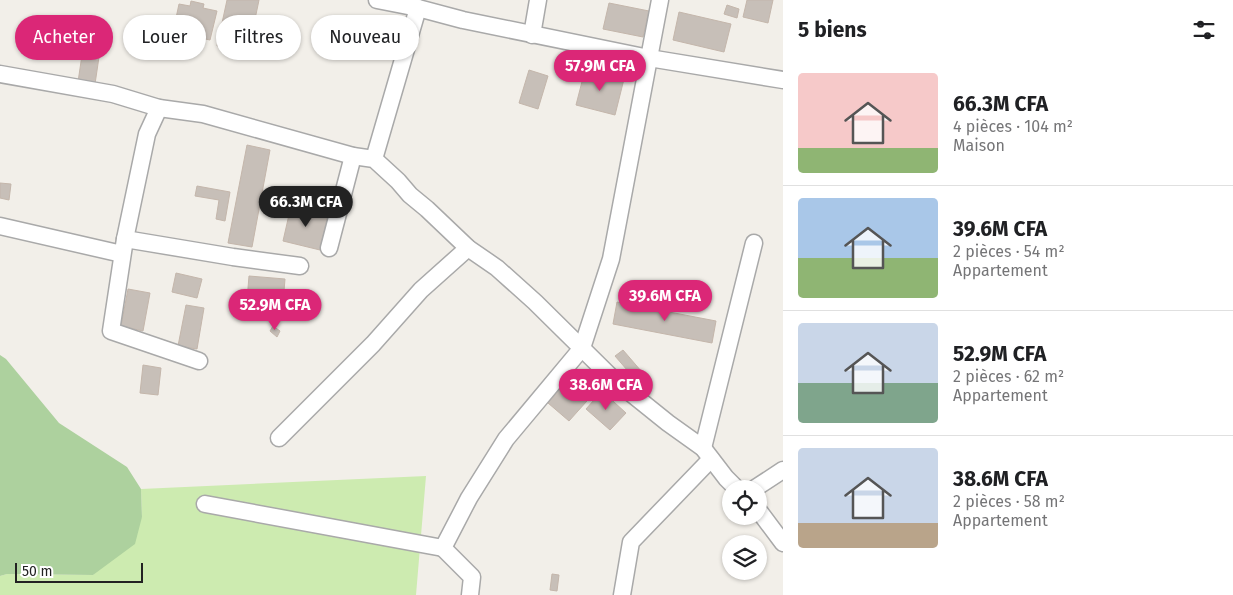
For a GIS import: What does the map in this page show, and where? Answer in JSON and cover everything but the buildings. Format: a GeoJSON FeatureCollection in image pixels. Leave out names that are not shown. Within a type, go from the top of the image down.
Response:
{"type":"FeatureCollection","features":[{"type":"Feature","properties":{"kind":"street"},"geometry":{"type":"LineString","coordinates":[[376,0],[532,35],[649,58],[783,80]]}},
{"type":"Feature","properties":{"kind":"street"},"geometry":{"type":"LineString","coordinates":[[532,35],[538,0]]}},
{"type":"Feature","properties":{"kind":"street"},"geometry":{"type":"LineString","coordinates":[[443,548],[469,498],[506,439],[582,348],[611,259],[660,0]]}},
{"type":"Feature","properties":{"kind":"street"},"geometry":{"type":"LineString","coordinates":[[374,159],[418,8]]}},
{"type":"Feature","properties":{"kind":"street"},"geometry":{"type":"LineString","coordinates":[[0,74],[113,94],[159,108],[203,114],[354,156],[374,159],[468,248],[497,268],[612,378],[707,453],[728,480]]}},
{"type":"Feature","properties":{"kind":"street"},"geometry":{"type":"LineString","coordinates":[[159,108],[147,134],[124,247],[110,331],[199,361]]}},
{"type":"Feature","properties":{"kind":"street"},"geometry":{"type":"LineString","coordinates":[[329,248],[354,156]]}},
{"type":"Feature","properties":{"kind":"street"},"geometry":{"type":"LineString","coordinates":[[0,226],[124,247],[233,257],[300,266]]}},
{"type":"Feature","properties":{"kind":"street"},"geometry":{"type":"LineString","coordinates":[[622,595],[631,542],[707,453],[754,243]]}},
{"type":"Feature","properties":{"kind":"street"},"geometry":{"type":"LineString","coordinates":[[279,438],[372,344],[421,290],[468,248]]}},
{"type":"Feature","properties":{"kind":"street"},"geometry":{"type":"LineString","coordinates":[[767,480],[783,470]]}},
{"type":"Feature","properties":{"kind":"street"},"geometry":{"type":"LineString","coordinates":[[205,504],[443,548],[472,577],[470,595]]}},
{"type":"Feature","properties":{"kind":"street"},"geometry":{"type":"LineString","coordinates":[[767,522],[783,543]]}},
{"type":"Feature","properties":{"kind":"green space"},"geometry":{"type":"Polygon","coordinates":[[[0,355],[6,359],[59,423],[127,467],[141,489],[142,517],[135,544],[93,575],[7,574],[0,576],[0,355]]]}},
{"type":"Feature","properties":{"kind":"green space"},"geometry":{"type":"Polygon","coordinates":[[[426,476],[416,595],[0,595],[0,576],[7,574],[93,575],[142,517],[141,489],[426,476]]]}}]}
